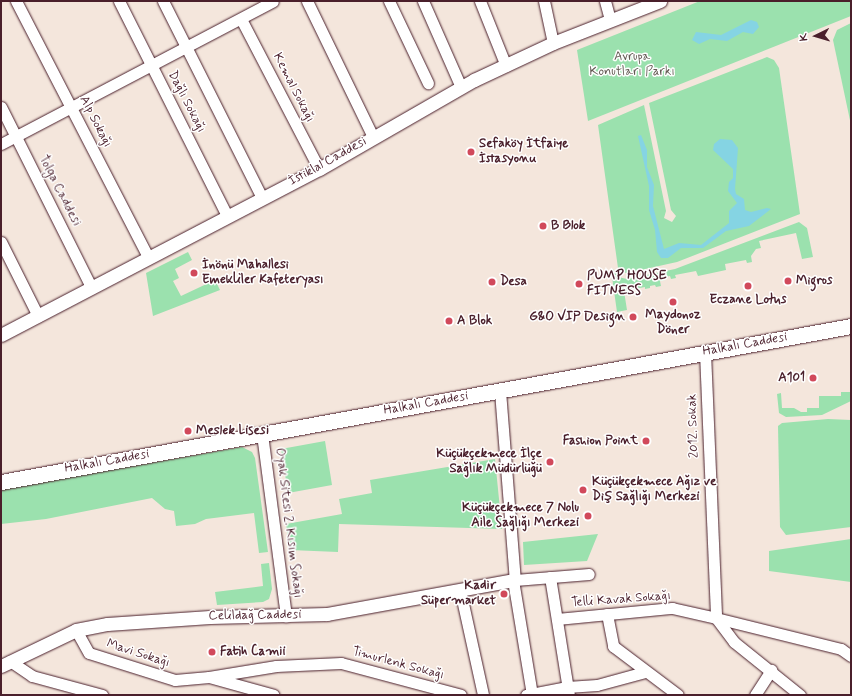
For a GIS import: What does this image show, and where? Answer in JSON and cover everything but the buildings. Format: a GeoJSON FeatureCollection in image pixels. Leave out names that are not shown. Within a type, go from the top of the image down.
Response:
{"type":"FeatureCollection","features":[{"type":"Feature","properties":{"kind":"main road","name":"Halkalı Caddesi"},"geometry":{"type":"LineString","coordinates":[[1,482],[851,326]]}},
{"type":"Feature","properties":{"kind":"street","name":"Alp Sokağı"},"geometry":{"type":"LineString","coordinates":[[16,1],[148,257]]}},
{"type":"Feature","properties":{"kind":"street","name":"Dağlı Sokağı"},"geometry":{"type":"LineString","coordinates":[[119,1],[228,216]]}},
{"type":"Feature","properties":{"kind":"street"},"geometry":{"type":"LineString","coordinates":[[163,1],[262,198]]}},
{"type":"Feature","properties":{"kind":"street"},"geometry":{"type":"LineString","coordinates":[[1,144],[242,19],[253,6],[273,1]]}},
{"type":"Feature","properties":{"kind":"street"},"geometry":{"type":"LineString","coordinates":[[307,1],[372,137]]}},
{"type":"Feature","properties":{"kind":"street"},"geometry":{"type":"LineString","coordinates":[[389,1],[428,83]]}},
{"type":"Feature","properties":{"kind":"street"},"geometry":{"type":"LineString","coordinates":[[423,1],[461,87]]}},
{"type":"Feature","properties":{"kind":"street"},"geometry":{"type":"LineString","coordinates":[[480,1],[506,66]]}},
{"type":"Feature","properties":{"kind":"street"},"geometry":{"type":"LineString","coordinates":[[544,1],[553,43]]}},
{"type":"Feature","properties":{"kind":"street"},"geometry":{"type":"LineString","coordinates":[[605,1],[610,20]]}},
{"type":"Feature","properties":{"kind":"street","name":"İstiklal Caddesi"},"geometry":{"type":"LineString","coordinates":[[1,336],[148,257],[319,169],[372,137],[461,87],[553,43],[660,1]]}},
{"type":"Feature","properties":{"kind":"street","name":"Kemal Sokağı"},"geometry":{"type":"LineString","coordinates":[[242,19],[319,169]]}},
{"type":"Feature","properties":{"kind":"street","name":"Tolga Caddesi"},"geometry":{"type":"LineString","coordinates":[[1,107],[92,287]]}},
{"type":"Feature","properties":{"kind":"street"},"geometry":{"type":"LineString","coordinates":[[1,242],[38,316]]}},
{"type":"Feature","properties":{"kind":"street","name":"2012. Sokak"},"geometry":{"type":"LineString","coordinates":[[705,352],[716,618]]}},
{"type":"Feature","properties":{"kind":"street"},"geometry":{"type":"LineString","coordinates":[[500,391],[514,580],[530,695],[568,691],[600,690],[646,672]]}},
{"type":"Feature","properties":{"kind":"street","name":"Oyak Sitesi 2. Kısım Sokağı"},"geometry":{"type":"LineString","coordinates":[[262,434],[286,616]]}},
{"type":"Feature","properties":{"kind":"street"},"geometry":{"type":"LineString","coordinates":[[514,580],[589,574]]}},
{"type":"Feature","properties":{"kind":"street"},"geometry":{"type":"LineString","coordinates":[[550,577],[568,691]]}},
{"type":"Feature","properties":{"kind":"street","name":"Celildağ Caddesi"},"geometry":{"type":"LineString","coordinates":[[6,664],[76,630],[106,624],[210,617],[327,614],[514,580]]}},
{"type":"Feature","properties":{"kind":"street"},"geometry":{"type":"LineString","coordinates":[[460,590],[483,695]]}},
{"type":"Feature","properties":{"kind":"street","name":"Telli Kavak Sokağı"},"geometry":{"type":"LineString","coordinates":[[557,619],[672,608],[841,649],[851,656]]}},
{"type":"Feature","properties":{"kind":"street"},"geometry":{"type":"LineString","coordinates":[[607,614],[613,646],[678,695]]}},
{"type":"Feature","properties":{"kind":"street"},"geometry":{"type":"LineString","coordinates":[[716,618],[734,642],[771,670],[800,695]]}},
{"type":"Feature","properties":{"kind":"street","name":"Mavi Sokağı"},"geometry":{"type":"LineString","coordinates":[[76,630],[89,653],[175,680],[209,677],[274,695]]}},
{"type":"Feature","properties":{"kind":"street","name":"Timurlenk Sokağı"},"geometry":{"type":"LineString","coordinates":[[209,677],[276,666],[341,663],[461,695]]}},
{"type":"Feature","properties":{"kind":"street"},"geometry":{"type":"LineString","coordinates":[[6,664],[32,676],[102,695]]}},
{"type":"Feature","properties":{"kind":"street"},"geometry":{"type":"LineString","coordinates":[[755,695],[771,670]]}},
{"type":"Feature","properties":{"kind":"green space","name":"Avrupa Konutları Parkı"},"geometry":{"type":"Polygon","coordinates":[[[700,1],[851,1],[851,16],[588,121],[577,50],[700,1]]]}},
{"type":"Feature","properties":{"kind":"green space"},"geometry":{"type":"Polygon","coordinates":[[[851,23],[851,125],[833,40],[837,30],[851,23]]]}},
{"type":"Feature","properties":{"kind":"green space"},"geometry":{"type":"Polygon","coordinates":[[[767,57],[774,60],[779,68],[800,214],[677,262],[627,273],[621,272],[618,268],[598,125],[644,105],[666,211],[664,218],[672,222],[676,216],[671,210],[649,103],[767,57]]]}},
{"type":"Feature","properties":{"kind":"green space"},"geometry":{"type":"Polygon","coordinates":[[[799,222],[807,228],[813,257],[802,259],[796,233],[759,241],[761,248],[756,249],[751,256],[752,262],[747,263],[746,260],[725,264],[726,270],[698,276],[696,271],[675,275],[676,278],[671,279],[670,276],[665,277],[665,280],[660,281],[661,286],[656,287],[655,285],[645,289],[645,287],[624,291],[627,310],[617,312],[611,270],[613,269],[618,277],[627,279],[675,269],[799,222]]]}},
{"type":"Feature","properties":{"kind":"green space"},"geometry":{"type":"Polygon","coordinates":[[[188,252],[192,260],[175,269],[179,278],[173,281],[181,296],[215,280],[220,290],[153,316],[146,273],[188,252]]]}},
{"type":"Feature","properties":{"kind":"green space"},"geometry":{"type":"Polygon","coordinates":[[[841,392],[851,392],[851,401],[822,415],[786,417],[779,413],[777,394],[781,393],[782,408],[794,408],[801,412],[807,412],[807,408],[819,408],[819,396],[841,396],[841,392]]]}},
{"type":"Feature","properties":{"kind":"green space"},"geometry":{"type":"Polygon","coordinates":[[[828,419],[851,420],[851,527],[786,535],[780,527],[778,426],[782,423],[828,419]]]}},
{"type":"Feature","properties":{"kind":"green space"},"geometry":{"type":"Polygon","coordinates":[[[325,441],[332,485],[288,493],[281,449],[325,441]]]}},
{"type":"Feature","properties":{"kind":"green space"},"geometry":{"type":"Polygon","coordinates":[[[242,447],[252,452],[255,458],[268,552],[259,553],[254,513],[206,519],[195,524],[176,526],[174,511],[165,509],[152,498],[46,519],[1,524],[1,489],[242,447]]]}},
{"type":"Feature","properties":{"kind":"green space"},"geometry":{"type":"Polygon","coordinates":[[[495,459],[502,529],[339,524],[338,552],[290,550],[286,524],[342,514],[339,499],[372,493],[370,480],[495,459]]]}},
{"type":"Feature","properties":{"kind":"green space"},"geometry":{"type":"Polygon","coordinates":[[[598,534],[587,561],[524,565],[523,542],[598,534]]]}},
{"type":"Feature","properties":{"kind":"green space"},"geometry":{"type":"Polygon","coordinates":[[[851,539],[851,582],[769,571],[769,551],[851,539]]]}},
{"type":"Feature","properties":{"kind":"green space"},"geometry":{"type":"Polygon","coordinates":[[[269,563],[272,589],[269,599],[263,602],[217,605],[215,592],[263,586],[261,564],[269,563]]]}},
{"type":"Feature","properties":{"kind":"water"},"geometry":{"type":"Polygon","coordinates":[[[751,20],[757,22],[759,27],[753,34],[743,32],[727,41],[710,39],[699,44],[692,40],[696,32],[721,35],[751,20]]]}},
{"type":"Feature","properties":{"kind":"water"},"geometry":{"type":"Polygon","coordinates":[[[641,135],[647,150],[647,167],[654,185],[653,206],[664,249],[679,243],[701,245],[729,223],[729,211],[737,203],[728,191],[729,182],[733,178],[733,169],[713,150],[714,144],[720,139],[732,140],[738,148],[735,189],[736,194],[744,199],[745,210],[751,212],[767,208],[771,209],[749,226],[726,231],[703,248],[681,248],[668,258],[661,258],[657,252],[655,230],[649,210],[649,186],[638,136],[641,135]]]}},
{"type":"Feature","properties":{"kind":"place","name":"Sefaköy İtfaiye İstasyonu"},"geometry":{"type":"Point","coordinates":[471,152]}},
{"type":"Feature","properties":{"kind":"place","name":"B Blok"},"geometry":{"type":"Point","coordinates":[543,226]}},
{"type":"Feature","properties":{"kind":"place","name":"İnönü Mahallesi Emekliler Kafeteryası"},"geometry":{"type":"Point","coordinates":[194,273]}},
{"type":"Feature","properties":{"kind":"place","name":"Migros"},"geometry":{"type":"Point","coordinates":[788,281]}},
{"type":"Feature","properties":{"kind":"place","name":"Desa"},"geometry":{"type":"Point","coordinates":[492,282]}},
{"type":"Feature","properties":{"kind":"place","name":"PUMP HOUSE FITNESS"},"geometry":{"type":"Point","coordinates":[579,284]}},
{"type":"Feature","properties":{"kind":"place","name":"Eczane Lotus"},"geometry":{"type":"Point","coordinates":[748,286]}},
{"type":"Feature","properties":{"kind":"place","name":"Maydonoz Döner"},"geometry":{"type":"Point","coordinates":[673,302]}},
{"type":"Feature","properties":{"kind":"place","name":"G&O VIP Design"},"geometry":{"type":"Point","coordinates":[633,317]}},
{"type":"Feature","properties":{"kind":"place","name":"A Blok"},"geometry":{"type":"Point","coordinates":[449,321]}},
{"type":"Feature","properties":{"kind":"place","name":"A101"},"geometry":{"type":"Point","coordinates":[813,378]}},
{"type":"Feature","properties":{"kind":"place","name":"Meslek Lisesi"},"geometry":{"type":"Point","coordinates":[188,431]}},
{"type":"Feature","properties":{"kind":"place","name":"Fashion Point"},"geometry":{"type":"Point","coordinates":[646,441]}},
{"type":"Feature","properties":{"kind":"place","name":"Küçükçekmece İlçe Sağlık Müdürlüğü"},"geometry":{"type":"Point","coordinates":[550,462]}},
{"type":"Feature","properties":{"kind":"place","name":"Küçükçekmece Ağız ve Diş Sağlığı Merkezi"},"geometry":{"type":"Point","coordinates":[583,490]}},
{"type":"Feature","properties":{"kind":"place","name":"Küçükçekmece 7 Nolu Aile Sağlığı Merkezi"},"geometry":{"type":"Point","coordinates":[588,516]}},
{"type":"Feature","properties":{"kind":"place","name":"Kadir Süpermarket"},"geometry":{"type":"Point","coordinates":[504,594]}},
{"type":"Feature","properties":{"kind":"place","name":"Fatih Camii"},"geometry":{"type":"Point","coordinates":[212,652]}}]}
